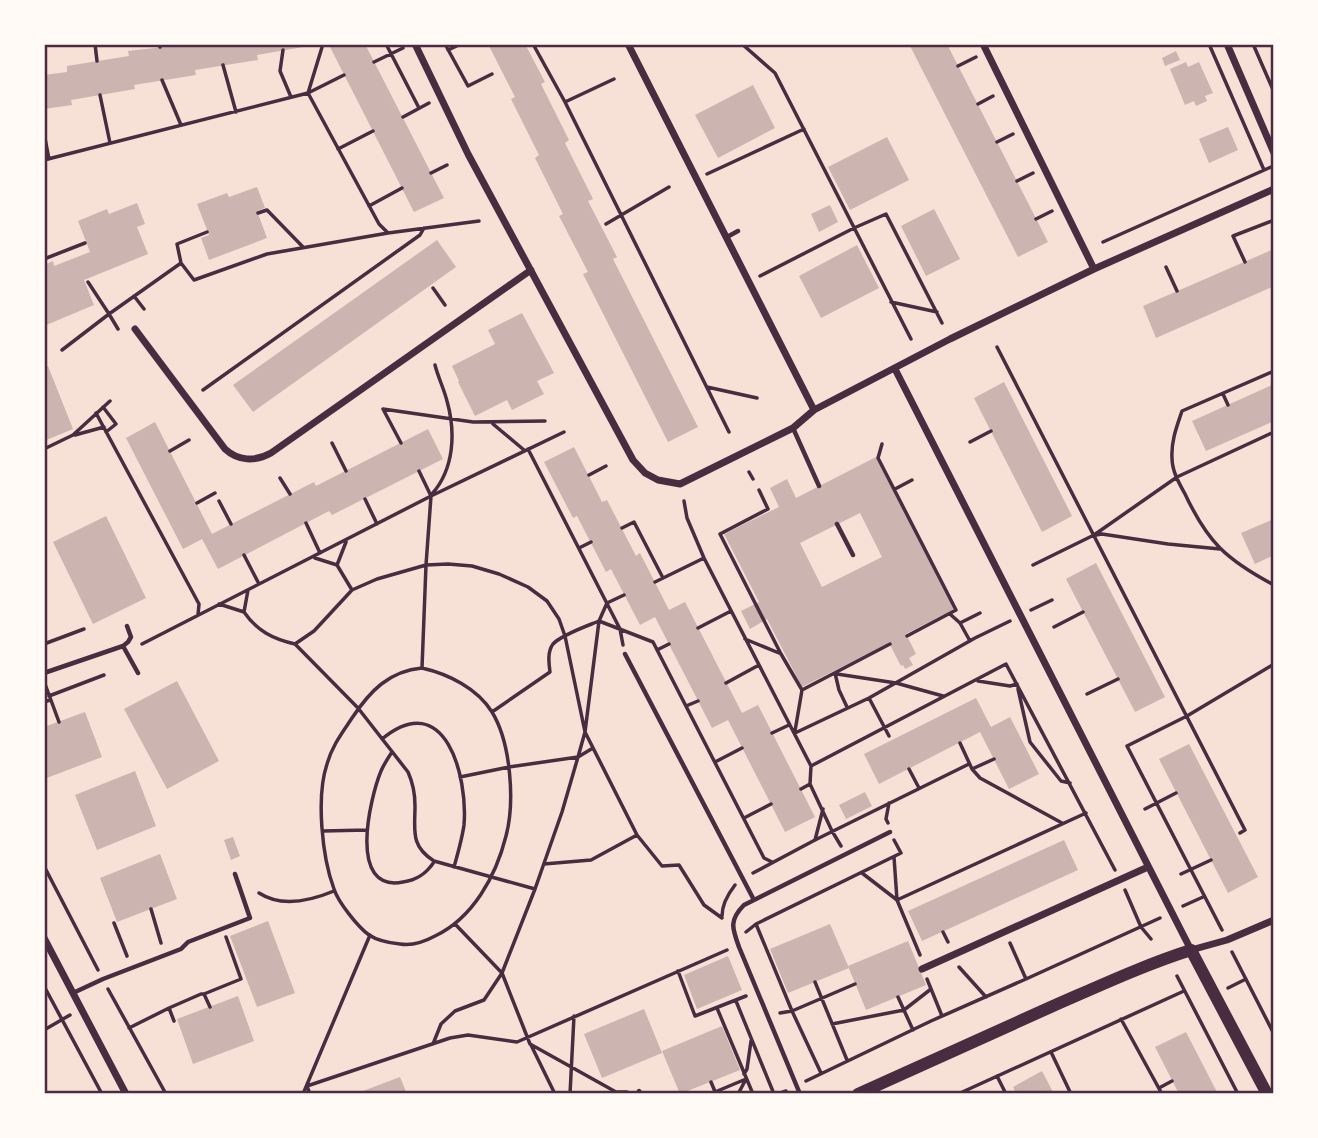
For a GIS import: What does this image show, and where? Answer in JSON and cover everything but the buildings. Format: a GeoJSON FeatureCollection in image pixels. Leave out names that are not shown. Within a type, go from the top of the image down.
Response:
{"type":"FeatureCollection","features":[{"type":"Feature","properties":{"kind":"street"},"geometry":{"type":"LineString","coordinates":[[415,44],[468,154],[633,460],[645,473],[658,480],[680,484],[793,428],[814,410],[950,340],[1094,269],[1274,189]]}},
{"type":"Feature","properties":{"kind":"street"},"geometry":{"type":"LineString","coordinates":[[628,44],[814,410]]}},
{"type":"Feature","properties":{"kind":"street"},"geometry":{"type":"LineString","coordinates":[[983,44],[1094,269]]}},
{"type":"Feature","properties":{"kind":"street"},"geometry":{"type":"LineString","coordinates":[[1227,44],[1274,153]]}},
{"type":"Feature","properties":{"kind":"street"},"geometry":{"type":"LineString","coordinates":[[135,328],[225,449],[238,458],[255,458],[271,453],[531,270]]}},
{"type":"Feature","properties":{"kind":"street"},"geometry":{"type":"LineString","coordinates":[[895,369],[1148,867],[1267,1094]]}},
{"type":"Feature","properties":{"kind":"street"},"geometry":{"type":"LineString","coordinates":[[922,969],[1148,867]]}},
{"type":"Feature","properties":{"kind":"street"},"geometry":{"type":"LineString","coordinates":[[859,1094],[1128,973],[1165,958],[1227,940],[1274,920]]}},
{"type":"Feature","properties":{"kind":"street"},"geometry":{"type":"LineString","coordinates":[[44,938],[126,1094]]}},
{"type":"Feature","properties":{"kind":"lane"},"geometry":{"type":"LineString","coordinates":[[726,237],[738,231]]}},
{"type":"Feature","properties":{"kind":"lane"},"geometry":{"type":"LineString","coordinates":[[793,428],[819,486]]}},
{"type":"Feature","properties":{"kind":"lane"},"geometry":{"type":"LineString","coordinates":[[837,524],[853,555]]}},
{"type":"Feature","properties":{"kind":"lane"},"geometry":{"type":"LineString","coordinates":[[44,673],[123,646],[131,637],[127,626]]}},
{"type":"Feature","properties":{"kind":"lane"},"geometry":{"type":"LineString","coordinates":[[123,646],[138,673]]}},
{"type":"Feature","properties":{"kind":"lane"},"geometry":{"type":"LineString","coordinates":[[625,654],[754,900]]}},
{"type":"Feature","properties":{"kind":"lane"},"geometry":{"type":"LineString","coordinates":[[800,1094],[735,936],[733,922],[744,905],[890,832]]}},
{"type":"Feature","properties":{"kind":"lane"},"geometry":{"type":"LineString","coordinates":[[73,993],[250,918],[235,874]]}},
{"type":"Feature","properties":{"kind":"path"},"geometry":{"type":"LineString","coordinates":[[95,44],[97,61]]}},
{"type":"Feature","properties":{"kind":"path"},"geometry":{"type":"LineString","coordinates":[[323,44],[309,93],[379,224],[388,233]]}},
{"type":"Feature","properties":{"kind":"path"},"geometry":{"type":"LineString","coordinates":[[386,44],[419,108],[403,117]]}},
{"type":"Feature","properties":{"kind":"path"},"geometry":{"type":"LineString","coordinates":[[445,44],[468,86],[492,74]]}},
{"type":"Feature","properties":{"kind":"path"},"geometry":{"type":"LineString","coordinates":[[448,50],[461,44]]}},
{"type":"Feature","properties":{"kind":"path"},"geometry":{"type":"LineString","coordinates":[[533,44],[565,102],[729,432]]}},
{"type":"Feature","properties":{"kind":"path"},"geometry":{"type":"LineString","coordinates":[[742,44],[775,73],[911,339]]}},
{"type":"Feature","properties":{"kind":"path"},"geometry":{"type":"LineString","coordinates":[[1209,44],[1265,180]]}},
{"type":"Feature","properties":{"kind":"path"},"geometry":{"type":"LineString","coordinates":[[1253,44],[1274,92]]}},
{"type":"Feature","properties":{"kind":"path"},"geometry":{"type":"LineString","coordinates":[[283,50],[280,71],[291,97]]}},
{"type":"Feature","properties":{"kind":"path"},"geometry":{"type":"LineString","coordinates":[[374,62],[391,54]]}},
{"type":"Feature","properties":{"kind":"path"},"geometry":{"type":"LineString","coordinates":[[958,66],[976,57]]}},
{"type":"Feature","properties":{"kind":"path"},"geometry":{"type":"LineString","coordinates":[[223,65],[236,111]]}},
{"type":"Feature","properties":{"kind":"path"},"geometry":{"type":"LineString","coordinates":[[44,160],[309,93],[344,75]]}},
{"type":"Feature","properties":{"kind":"path"},"geometry":{"type":"LineString","coordinates":[[565,102],[614,79]]}},
{"type":"Feature","properties":{"kind":"path"},"geometry":{"type":"LineString","coordinates":[[162,80],[181,125]]}},
{"type":"Feature","properties":{"kind":"path"},"geometry":{"type":"LineString","coordinates":[[100,95],[110,143]]}},
{"type":"Feature","properties":{"kind":"path"},"geometry":{"type":"LineString","coordinates":[[978,104],[995,95]]}},
{"type":"Feature","properties":{"kind":"path"},"geometry":{"type":"LineString","coordinates":[[706,175],[804,129]]}},
{"type":"Feature","properties":{"kind":"path"},"geometry":{"type":"LineString","coordinates":[[338,149],[373,131]]}},
{"type":"Feature","properties":{"kind":"path"},"geometry":{"type":"LineString","coordinates":[[44,133],[50,159]]}},
{"type":"Feature","properties":{"kind":"path"},"geometry":{"type":"LineString","coordinates":[[997,142],[1015,133]]}},
{"type":"Feature","properties":{"kind":"path"},"geometry":{"type":"LineString","coordinates":[[431,173],[447,165]]}},
{"type":"Feature","properties":{"kind":"path"},"geometry":{"type":"LineString","coordinates":[[1103,242],[1271,167]]}},
{"type":"Feature","properties":{"kind":"path"},"geometry":{"type":"LineString","coordinates":[[1017,181],[1035,172]]}},
{"type":"Feature","properties":{"kind":"path"},"geometry":{"type":"LineString","coordinates":[[606,224],[669,187]]}},
{"type":"Feature","properties":{"kind":"path"},"geometry":{"type":"LineString","coordinates":[[369,206],[402,188]]}},
{"type":"Feature","properties":{"kind":"path"},"geometry":{"type":"LineString","coordinates":[[258,214],[267,210],[303,247]]}},
{"type":"Feature","properties":{"kind":"path"},"geometry":{"type":"LineString","coordinates":[[1037,219],[1054,210]]}},
{"type":"Feature","properties":{"kind":"path"},"geometry":{"type":"LineString","coordinates":[[760,276],[886,214],[942,323]]}},
{"type":"Feature","properties":{"kind":"path"},"geometry":{"type":"LineString","coordinates":[[1245,262],[1234,236],[1274,220]]}},
{"type":"Feature","properties":{"kind":"path"},"geometry":{"type":"LineString","coordinates":[[207,232],[177,244],[181,263],[194,280],[267,254],[478,221]]}},
{"type":"Feature","properties":{"kind":"path"},"geometry":{"type":"LineString","coordinates":[[204,390],[420,235],[424,228]]}},
{"type":"Feature","properties":{"kind":"path"},"geometry":{"type":"LineString","coordinates":[[44,259],[85,243]]}},
{"type":"Feature","properties":{"kind":"path"},"geometry":{"type":"LineString","coordinates":[[62,350],[181,263]]}},
{"type":"Feature","properties":{"kind":"path"},"geometry":{"type":"LineString","coordinates":[[1166,267],[1177,291]]}},
{"type":"Feature","properties":{"kind":"path"},"geometry":{"type":"LineString","coordinates":[[88,282],[118,329]]}},
{"type":"Feature","properties":{"kind":"path"},"geometry":{"type":"LineString","coordinates":[[433,288],[445,305]]}},
{"type":"Feature","properties":{"kind":"path"},"geometry":{"type":"LineString","coordinates":[[134,296],[144,309]]}},
{"type":"Feature","properties":{"kind":"path"},"geometry":{"type":"LineString","coordinates":[[891,302],[937,312]]}},
{"type":"Feature","properties":{"kind":"path"},"geometry":{"type":"LineString","coordinates":[[998,347],[1245,830],[1240,833]]}},
{"type":"Feature","properties":{"kind":"path"},"geometry":{"type":"LineString","coordinates":[[431,496],[448,468],[452,443],[447,401],[435,365]]}},
{"type":"Feature","properties":{"kind":"path"},"geometry":{"type":"LineString","coordinates":[[1274,371],[1182,411],[1173,440],[1172,461],[1177,477],[1203,528],[1220,549],[1274,585]]}},
{"type":"Feature","properties":{"kind":"path"},"geometry":{"type":"LineString","coordinates":[[707,387],[757,398]]}},
{"type":"Feature","properties":{"kind":"path"},"geometry":{"type":"LineString","coordinates":[[1223,393],[1228,405]]}},
{"type":"Feature","properties":{"kind":"path"},"geometry":{"type":"LineString","coordinates":[[73,435],[110,401]]}},
{"type":"Feature","properties":{"kind":"path"},"geometry":{"type":"LineString","coordinates":[[44,449],[73,435],[105,429],[116,424],[103,407]]}},
{"type":"Feature","properties":{"kind":"path"},"geometry":{"type":"LineString","coordinates":[[401,443],[383,409],[473,422],[545,421]]}},
{"type":"Feature","properties":{"kind":"path"},"geometry":{"type":"LineString","coordinates":[[96,413],[200,604],[198,615]]}},
{"type":"Feature","properties":{"kind":"path"},"geometry":{"type":"LineString","coordinates":[[491,422],[526,450],[620,629]]}},
{"type":"Feature","properties":{"kind":"path"},"geometry":{"type":"LineString","coordinates":[[971,442],[991,431]]}},
{"type":"Feature","properties":{"kind":"path"},"geometry":{"type":"LineString","coordinates":[[142,644],[431,496],[564,432]]}},
{"type":"Feature","properties":{"kind":"path"},"geometry":{"type":"LineString","coordinates":[[1034,565],[1094,535],[1177,477],[1274,432]]}},
{"type":"Feature","properties":{"kind":"path"},"geometry":{"type":"LineString","coordinates":[[170,451],[189,440]]}},
{"type":"Feature","properties":{"kind":"path"},"geometry":{"type":"LineString","coordinates":[[332,443],[346,471]]}},
{"type":"Feature","properties":{"kind":"path"},"geometry":{"type":"LineString","coordinates":[[882,444],[878,458],[956,610],[907,635]]}},
{"type":"Feature","properties":{"kind":"path"},"geometry":{"type":"LineString","coordinates":[[589,475],[606,466]]}},
{"type":"Feature","properties":{"kind":"path"},"geometry":{"type":"LineString","coordinates":[[419,471],[431,496],[422,668]]}},
{"type":"Feature","properties":{"kind":"path"},"geometry":{"type":"LineString","coordinates":[[749,472],[753,478]]}},
{"type":"Feature","properties":{"kind":"path"},"geometry":{"type":"LineString","coordinates":[[280,478],[290,494]]}},
{"type":"Feature","properties":{"kind":"path"},"geometry":{"type":"LineString","coordinates":[[895,489],[912,480]]}},
{"type":"Feature","properties":{"kind":"path"},"geometry":{"type":"LineString","coordinates":[[759,490],[768,509],[720,534],[802,690],[795,733]]}},
{"type":"Feature","properties":{"kind":"path"},"geometry":{"type":"LineString","coordinates":[[197,503],[215,493]]}},
{"type":"Feature","properties":{"kind":"path"},"geometry":{"type":"LineString","coordinates":[[365,499],[377,524]]}},
{"type":"Feature","properties":{"kind":"path"},"geometry":{"type":"LineString","coordinates":[[219,501],[231,524]]}},
{"type":"Feature","properties":{"kind":"path"},"geometry":{"type":"LineString","coordinates":[[684,501],[687,518],[704,558],[811,766],[810,784],[846,854]]}},
{"type":"Feature","properties":{"kind":"path"},"geometry":{"type":"LineString","coordinates":[[622,528],[634,522],[663,578]]}},
{"type":"Feature","properties":{"kind":"path"},"geometry":{"type":"LineString","coordinates":[[306,523],[321,554]]}},
{"type":"Feature","properties":{"kind":"path"},"geometry":{"type":"LineString","coordinates":[[1094,535],[1220,549]]}},
{"type":"Feature","properties":{"kind":"path"},"geometry":{"type":"LineString","coordinates":[[337,565],[347,540]]}},
{"type":"Feature","properties":{"kind":"path"},"geometry":{"type":"LineString","coordinates":[[579,548],[591,542]]}},
{"type":"Feature","properties":{"kind":"path"},"geometry":{"type":"LineString","coordinates":[[244,555],[259,584]]}},
{"type":"Feature","properties":{"kind":"path"},"geometry":{"type":"LineString","coordinates":[[313,558],[337,565],[352,590]]}},
{"type":"Feature","properties":{"kind":"path"},"geometry":{"type":"LineString","coordinates":[[655,582],[704,558]]}},
{"type":"Feature","properties":{"kind":"path"},"geometry":{"type":"LineString","coordinates":[[295,644],[314,631],[352,590],[377,579],[426,565],[472,566],[528,587],[547,601],[559,619],[585,733],[637,835],[662,866],[679,866],[704,905],[722,918]]}},
{"type":"Feature","properties":{"kind":"path"},"geometry":{"type":"LineString","coordinates":[[244,612],[248,590]]}},
{"type":"Feature","properties":{"kind":"path"},"geometry":{"type":"LineString","coordinates":[[433,1044],[441,1024],[455,1011],[484,1000],[502,973],[562,812],[585,733],[599,621],[607,603],[624,595]]}},
{"type":"Feature","properties":{"kind":"path"},"geometry":{"type":"LineString","coordinates":[[1029,611],[1052,600]]}},
{"type":"Feature","properties":{"kind":"path"},"geometry":{"type":"LineString","coordinates":[[200,604],[211,608]]}},
{"type":"Feature","properties":{"kind":"path"},"geometry":{"type":"LineString","coordinates":[[219,604],[244,612],[258,629],[284,642],[295,644],[358,708],[408,772],[415,804],[414,832],[422,852],[434,861],[535,889]]}},
{"type":"Feature","properties":{"kind":"path"},"geometry":{"type":"LineString","coordinates":[[698,628],[731,611]]}},
{"type":"Feature","properties":{"kind":"path"},"geometry":{"type":"LineString","coordinates":[[1054,627],[1083,612]]}},
{"type":"Feature","properties":{"kind":"path"},"geometry":{"type":"LineString","coordinates":[[949,613],[960,624],[970,641]]}},
{"type":"Feature","properties":{"kind":"path"},"geometry":{"type":"LineString","coordinates":[[960,624],[980,613]]}},
{"type":"Feature","properties":{"kind":"path"},"geometry":{"type":"LineString","coordinates":[[492,712],[550,672],[549,656],[552,645],[565,636],[599,621],[653,642],[764,858],[772,862],[970,764]]}},
{"type":"Feature","properties":{"kind":"path"},"geometry":{"type":"LineString","coordinates":[[795,733],[869,698],[1011,621]]}},
{"type":"Feature","properties":{"kind":"path"},"geometry":{"type":"LineString","coordinates":[[44,644],[84,629]]}},
{"type":"Feature","properties":{"kind":"path"},"geometry":{"type":"LineString","coordinates":[[745,639],[781,654]]}},
{"type":"Feature","properties":{"kind":"path"},"geometry":{"type":"LineString","coordinates":[[802,690],[890,644]]}},
{"type":"Feature","properties":{"kind":"path"},"geometry":{"type":"LineString","coordinates":[[657,650],[669,645]]}},
{"type":"Feature","properties":{"kind":"path"},"geometry":{"type":"LineString","coordinates":[[811,766],[1006,664],[1121,880],[1140,927],[1152,939]]}},
{"type":"Feature","properties":{"kind":"path"},"geometry":{"type":"LineString","coordinates":[[1219,927],[1127,746],[1187,716],[1274,664]]}},
{"type":"Feature","properties":{"kind":"path"},"geometry":{"type":"LineString","coordinates":[[726,683],[759,665]]}},
{"type":"Feature","properties":{"kind":"path"},"geometry":{"type":"LineString","coordinates":[[422,668],[442,672],[469,689],[492,712],[503,738],[509,767],[510,823],[492,877],[475,904],[446,931],[408,946],[388,943],[370,935],[351,917],[334,891],[321,812],[326,766],[334,745],[358,708],[379,685],[395,674],[422,668]]}},
{"type":"Feature","properties":{"kind":"path"},"geometry":{"type":"LineString","coordinates":[[835,673],[896,683],[945,696]]}},
{"type":"Feature","properties":{"kind":"path"},"geometry":{"type":"LineString","coordinates":[[835,673],[847,707]]}},
{"type":"Feature","properties":{"kind":"path"},"geometry":{"type":"LineString","coordinates":[[44,702],[104,675]]}},
{"type":"Feature","properties":{"kind":"path"},"geometry":{"type":"LineString","coordinates":[[1087,694],[1118,679]]}},
{"type":"Feature","properties":{"kind":"path"},"geometry":{"type":"LineString","coordinates":[[44,680],[59,722]]}},
{"type":"Feature","properties":{"kind":"path"},"geometry":{"type":"LineString","coordinates":[[976,680],[1010,686],[1017,684]]}},
{"type":"Feature","properties":{"kind":"path"},"geometry":{"type":"LineString","coordinates":[[1017,684],[1030,742],[1061,781],[1070,783]]}},
{"type":"Feature","properties":{"kind":"path"},"geometry":{"type":"LineString","coordinates":[[869,698],[889,736]]}},
{"type":"Feature","properties":{"kind":"path"},"geometry":{"type":"LineString","coordinates":[[686,706],[698,701]]}},
{"type":"Feature","properties":{"kind":"path"},"geometry":{"type":"LineString","coordinates":[[382,739],[398,727],[417,723],[429,724],[446,740],[460,777],[464,800],[464,824],[454,867]]}},
{"type":"Feature","properties":{"kind":"path"},"geometry":{"type":"LineString","coordinates":[[772,733],[790,724]]}},
{"type":"Feature","properties":{"kind":"path"},"geometry":{"type":"LineString","coordinates":[[960,743],[972,769],[980,778],[1063,824]]}},
{"type":"Feature","properties":{"kind":"path"},"geometry":{"type":"LineString","coordinates":[[460,777],[578,757],[593,748]]}},
{"type":"Feature","properties":{"kind":"path"},"geometry":{"type":"LineString","coordinates":[[715,762],[742,748]]}},
{"type":"Feature","properties":{"kind":"path"},"geometry":{"type":"LineString","coordinates":[[392,752],[382,768],[375,788],[367,830],[366,849],[369,863],[385,881],[404,882],[419,877],[434,861]]}},
{"type":"Feature","properties":{"kind":"path"},"geometry":{"type":"LineString","coordinates":[[972,769],[994,759]]}},
{"type":"Feature","properties":{"kind":"path"},"geometry":{"type":"LineString","coordinates":[[909,769],[919,788]]}},
{"type":"Feature","properties":{"kind":"path"},"geometry":{"type":"LineString","coordinates":[[800,789],[810,784]]}},
{"type":"Feature","properties":{"kind":"path"},"geometry":{"type":"LineString","coordinates":[[1145,809],[1176,793]]}},
{"type":"Feature","properties":{"kind":"path"},"geometry":{"type":"LineString","coordinates":[[889,803],[887,819],[890,832],[901,853],[756,924],[821,1073],[1160,918]]}},
{"type":"Feature","properties":{"kind":"path"},"geometry":{"type":"LineString","coordinates":[[744,818],[771,804]]}},
{"type":"Feature","properties":{"kind":"path"},"geometry":{"type":"LineString","coordinates":[[815,840],[822,809]]}},
{"type":"Feature","properties":{"kind":"path"},"geometry":{"type":"LineString","coordinates":[[897,900],[1086,813]]}},
{"type":"Feature","properties":{"kind":"path"},"geometry":{"type":"LineString","coordinates":[[322,831],[367,830]]}},
{"type":"Feature","properties":{"kind":"path"},"geometry":{"type":"LineString","coordinates":[[544,864],[592,860],[637,835]]}},
{"type":"Feature","properties":{"kind":"path"},"geometry":{"type":"LineString","coordinates":[[894,857],[897,900],[942,1016]]}},
{"type":"Feature","properties":{"kind":"path"},"geometry":{"type":"LineString","coordinates":[[1181,874],[1211,860]]}},
{"type":"Feature","properties":{"kind":"path"},"geometry":{"type":"LineString","coordinates":[[862,873],[897,900]]}},
{"type":"Feature","properties":{"kind":"path"},"geometry":{"type":"LineString","coordinates":[[259,893],[271,899],[294,902],[310,900],[334,891]]}},
{"type":"Feature","properties":{"kind":"path"},"geometry":{"type":"LineString","coordinates":[[1181,907],[1203,897]]}},
{"type":"Feature","properties":{"kind":"path"},"geometry":{"type":"LineString","coordinates":[[150,947],[162,942],[151,909]]}},
{"type":"Feature","properties":{"kind":"path"},"geometry":{"type":"LineString","coordinates":[[114,923],[127,956],[117,960]]}},
{"type":"Feature","properties":{"kind":"path"},"geometry":{"type":"LineString","coordinates":[[455,924],[502,973],[530,1044],[555,1094]]}},
{"type":"Feature","properties":{"kind":"path"},"geometry":{"type":"LineString","coordinates":[[130,1028],[169,1008],[241,979],[223,929]]}},
{"type":"Feature","properties":{"kind":"path"},"geometry":{"type":"LineString","coordinates":[[1006,932],[1026,979]]}},
{"type":"Feature","properties":{"kind":"path"},"geometry":{"type":"LineString","coordinates":[[303,1094],[370,935]]}},
{"type":"Feature","properties":{"kind":"path"},"geometry":{"type":"LineString","coordinates":[[307,1086],[468,1035],[517,1042],[729,950]]}},
{"type":"Feature","properties":{"kind":"path"},"geometry":{"type":"LineString","coordinates":[[1233,954],[1274,1034]]}},
{"type":"Feature","properties":{"kind":"path"},"geometry":{"type":"LineString","coordinates":[[950,957],[986,997]]}},
{"type":"Feature","properties":{"kind":"path"},"geometry":{"type":"LineString","coordinates":[[97,967],[107,963]]}},
{"type":"Feature","properties":{"kind":"path"},"geometry":{"type":"LineString","coordinates":[[678,971],[695,1016],[748,995]]}},
{"type":"Feature","properties":{"kind":"path"},"geometry":{"type":"LineString","coordinates":[[1177,976],[1238,1094]]}},
{"type":"Feature","properties":{"kind":"path"},"geometry":{"type":"LineString","coordinates":[[1226,989],[1246,979]]}},
{"type":"Feature","properties":{"kind":"path"},"geometry":{"type":"LineString","coordinates":[[815,982],[847,1060]]}},
{"type":"Feature","properties":{"kind":"path"},"geometry":{"type":"LineString","coordinates":[[793,1011],[855,984]]}},
{"type":"Feature","properties":{"kind":"path"},"geometry":{"type":"LineString","coordinates":[[44,986],[102,1094]]}},
{"type":"Feature","properties":{"kind":"path"},"geometry":{"type":"LineString","coordinates":[[832,1024],[904,1010],[931,989]]}},
{"type":"Feature","properties":{"kind":"path"},"geometry":{"type":"LineString","coordinates":[[958,1094],[1184,990]]}},
{"type":"Feature","properties":{"kind":"path"},"geometry":{"type":"LineString","coordinates":[[204,994],[210,1007]]}},
{"type":"Feature","properties":{"kind":"path"},"geometry":{"type":"LineString","coordinates":[[898,997],[913,1030]]}},
{"type":"Feature","properties":{"kind":"path"},"geometry":{"type":"LineString","coordinates":[[736,1001],[774,1094]]}},
{"type":"Feature","properties":{"kind":"path"},"geometry":{"type":"LineString","coordinates":[[44,1030],[80,1008]]}},
{"type":"Feature","properties":{"kind":"path"},"geometry":{"type":"LineString","coordinates":[[169,1008],[174,1021]]}},
{"type":"Feature","properties":{"kind":"path"},"geometry":{"type":"LineString","coordinates":[[717,1008],[753,1094]]}},
{"type":"Feature","properties":{"kind":"path"},"geometry":{"type":"LineString","coordinates":[[570,1094],[574,1016]]}},
{"type":"Feature","properties":{"kind":"path"},"geometry":{"type":"LineString","coordinates":[[1121,1019],[1161,1094]]}},
{"type":"Feature","properties":{"kind":"path"},"geometry":{"type":"LineString","coordinates":[[738,1094],[744,1085],[751,1039]]}},
{"type":"Feature","properties":{"kind":"path"},"geometry":{"type":"LineString","coordinates":[[530,1044],[617,1092],[640,1093]]}},
{"type":"Feature","properties":{"kind":"path"},"geometry":{"type":"LineString","coordinates":[[1051,1052],[1070,1094]]}},
{"type":"Feature","properties":{"kind":"path"},"geometry":{"type":"LineString","coordinates":[[711,1082],[715,1093],[745,1076]]}},
{"type":"Feature","properties":{"kind":"path"},"geometry":{"type":"LineString","coordinates":[[997,1076],[1006,1094]]}},
{"type":"Feature","properties":{"kind":"path"},"geometry":{"type":"LineString","coordinates":[[1158,1088],[1172,1081]]}},
{"type":"Feature","properties":{"kind":"path"},"geometry":{"type":"LineString","coordinates":[[307,1086],[310,1094]]}}]}
